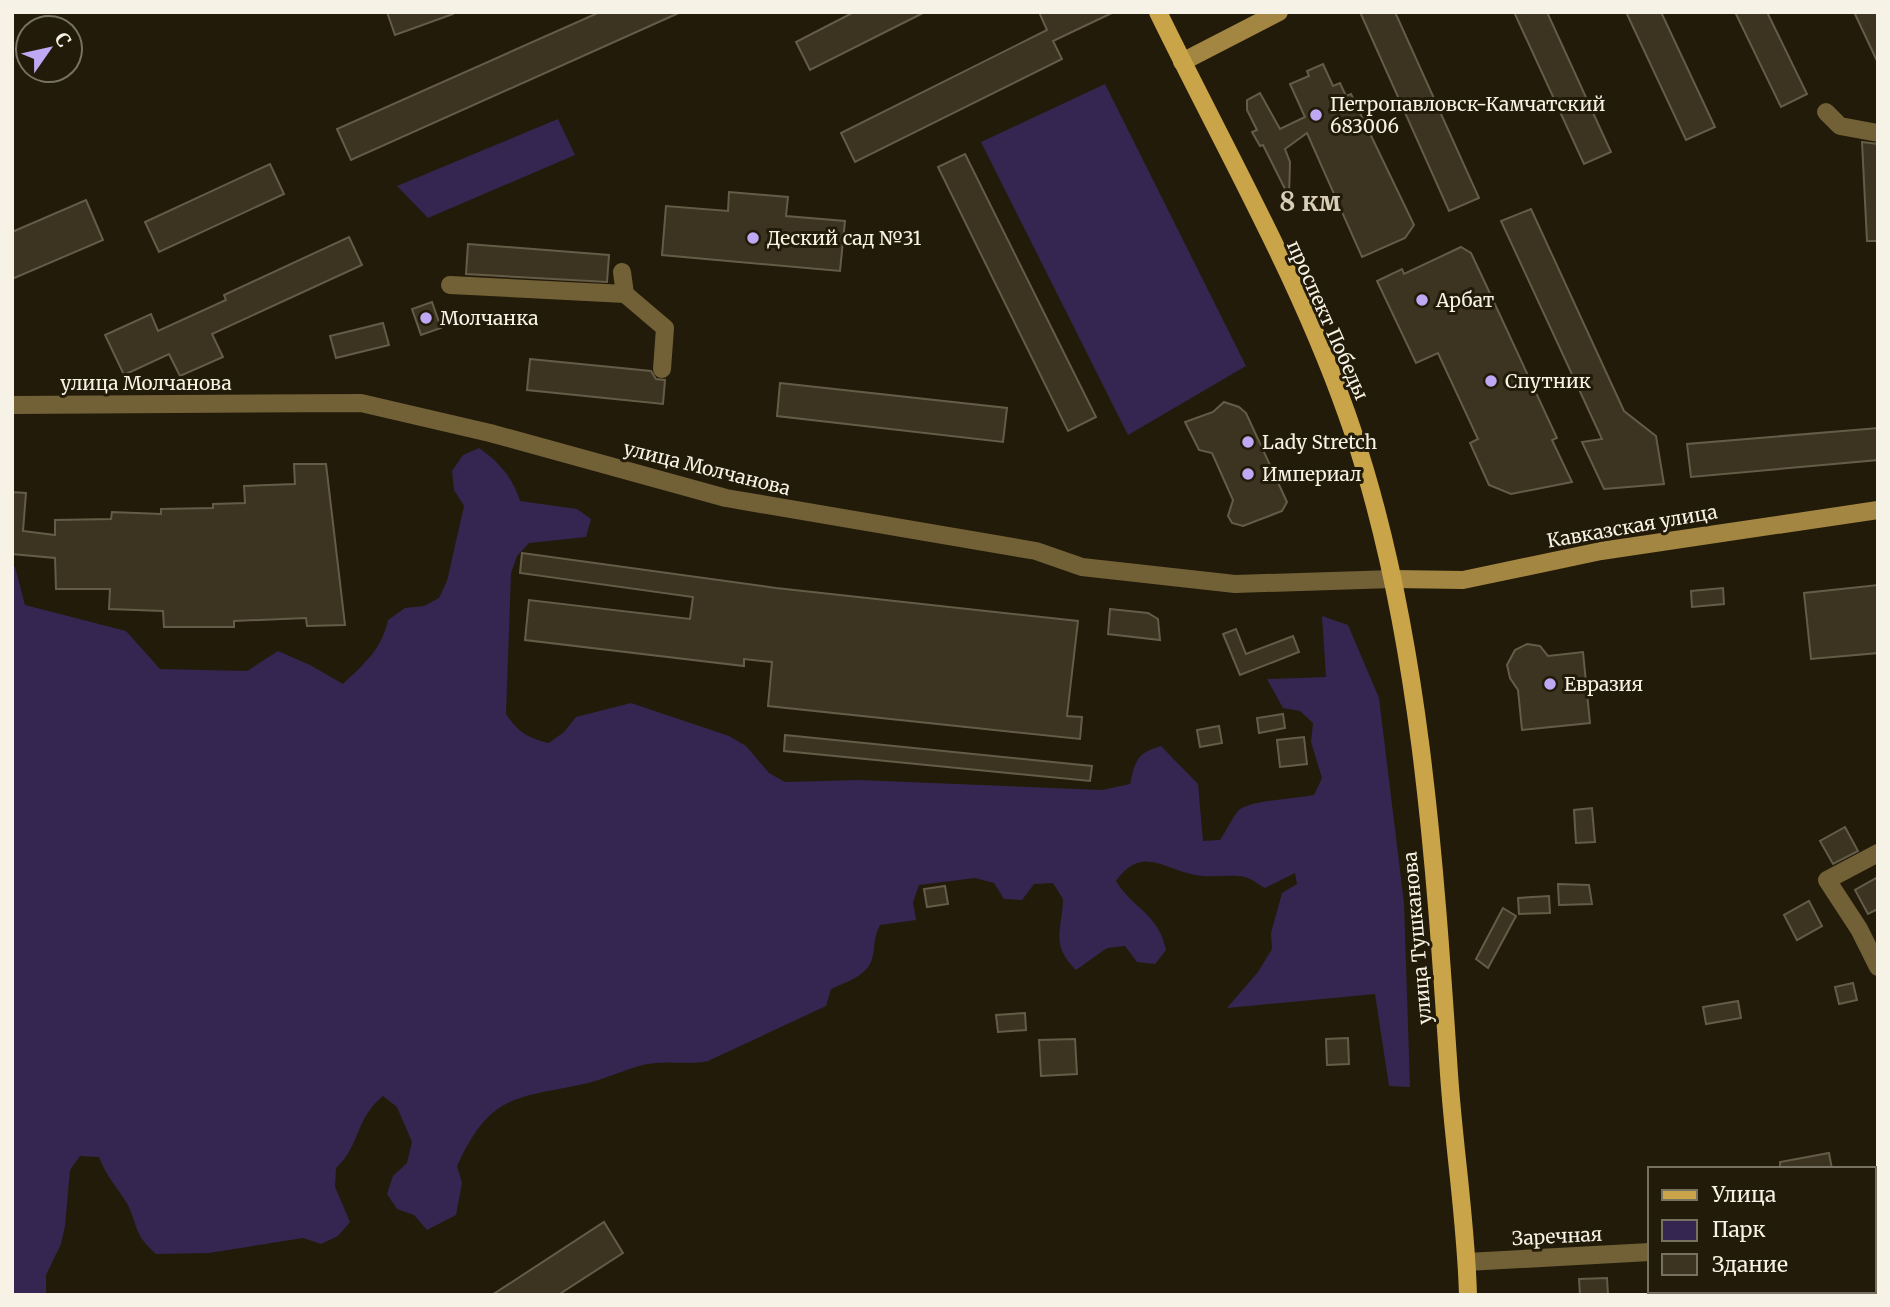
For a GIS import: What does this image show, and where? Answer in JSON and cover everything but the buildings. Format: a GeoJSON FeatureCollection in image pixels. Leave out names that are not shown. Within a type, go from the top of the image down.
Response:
{"type":"FeatureCollection","features":[{"type":"Feature","properties":{"kind":"main road","name":"проспект Победы"},"geometry":{"type":"LineString","coordinates":[[1158,12],[1319,346],[1353,431],[1393,579]]}},
{"type":"Feature","properties":{"kind":"main road","name":"улица Тушканова"},"geometry":{"type":"LineString","coordinates":[[1393,579],[1419,741],[1468,1295]]}},
{"type":"Feature","properties":{"kind":"street"},"geometry":{"type":"LineString","coordinates":[[1182,61],[1279,12]]}},
{"type":"Feature","properties":{"kind":"street"},"geometry":{"type":"LineString","coordinates":[[1826,111],[1840,126],[1878,133]]}},
{"type":"Feature","properties":{"kind":"street"},"geometry":{"type":"LineString","coordinates":[[622,272],[625,293]]}},
{"type":"Feature","properties":{"kind":"street"},"geometry":{"type":"LineString","coordinates":[[450,285],[625,293],[665,328],[662,369]]}},
{"type":"Feature","properties":{"kind":"street","name":"улица Молчанова"},"geometry":{"type":"LineString","coordinates":[[12,405],[361,403],[490,433],[726,498],[1036,551],[1082,567],[1235,584],[1393,579]]}},
{"type":"Feature","properties":{"kind":"street","name":"Кавказская улица"},"geometry":{"type":"LineString","coordinates":[[1393,579],[1462,580],[1601,551],[1878,510]]}},
{"type":"Feature","properties":{"kind":"street"},"geometry":{"type":"LineString","coordinates":[[1878,853],[1827,880],[1859,929],[1878,967]]}},
{"type":"Feature","properties":{"kind":"street","name":"Заречная"},"geometry":{"type":"LineString","coordinates":[[1467,1262],[1648,1252]]}},
{"type":"Feature","properties":{"kind":"green space"},"geometry":{"type":"Polygon","coordinates":[[[1105,84],[1246,366],[1128,435],[981,142],[1105,84]]]}},
{"type":"Feature","properties":{"kind":"green space"},"geometry":{"type":"Polygon","coordinates":[[[558,119],[575,155],[428,218],[397,186],[558,119]]]}},
{"type":"Feature","properties":{"kind":"green space"},"geometry":{"type":"Polygon","coordinates":[[[479,448],[504,471],[520,501],[577,509],[591,519],[586,537],[529,543],[517,556],[511,573],[506,714],[524,733],[549,743],[564,732],[576,717],[631,703],[729,736],[746,746],[769,773],[785,782],[859,780],[1102,790],[1130,784],[1138,759],[1161,746],[1198,784],[1203,841],[1220,840],[1235,814],[1243,807],[1314,795],[1322,778],[1311,742],[1313,723],[1300,711],[1283,708],[1267,679],[1326,677],[1322,616],[1348,625],[1379,698],[1404,903],[1410,1087],[1389,1086],[1375,994],[1227,1008],[1258,972],[1272,949],[1271,933],[1282,893],[1297,884],[1295,873],[1265,888],[1245,877],[1201,876],[1153,862],[1135,864],[1116,881],[1158,928],[1166,950],[1155,964],[1137,962],[1125,946],[1107,948],[1076,970],[1060,945],[1063,899],[1053,883],[1034,884],[1022,900],[1004,899],[994,883],[975,878],[919,885],[913,902],[916,920],[880,925],[873,955],[866,970],[831,989],[826,1006],[708,1061],[646,1064],[588,1083],[524,1097],[494,1111],[469,1142],[457,1166],[462,1183],[456,1215],[427,1230],[414,1215],[397,1209],[387,1194],[393,1176],[407,1163],[412,1142],[397,1107],[383,1096],[367,1114],[350,1150],[336,1168],[335,1187],[350,1222],[338,1236],[321,1244],[303,1238],[209,1253],[156,1254],[140,1236],[128,1205],[99,1157],[80,1156],[70,1170],[65,1226],[61,1244],[46,1275],[46,1295],[12,1295],[12,567],[15,567],[25,605],[126,631],[160,669],[247,671],[278,651],[343,684],[377,648],[388,620],[405,608],[424,606],[439,598],[447,581],[464,506],[454,490],[452,471],[463,455],[479,448]]]}},
{"type":"Feature","properties":{"kind":"place","name":"Петропавловск-Камчатский 683006"},"geometry":{"type":"Point","coordinates":[1316,115]}},
{"type":"Feature","properties":{"kind":"place","name":"Деский сад №31"},"geometry":{"type":"Point","coordinates":[753,238]}},
{"type":"Feature","properties":{"kind":"place","name":"Арбат"},"geometry":{"type":"Point","coordinates":[1422,300]}},
{"type":"Feature","properties":{"kind":"place","name":"Молчанка"},"geometry":{"type":"Point","coordinates":[426,318]}},
{"type":"Feature","properties":{"kind":"place","name":"Спутник"},"geometry":{"type":"Point","coordinates":[1491,381]}},
{"type":"Feature","properties":{"kind":"place","name":"Lady Stretch"},"geometry":{"type":"Point","coordinates":[1248,442]}},
{"type":"Feature","properties":{"kind":"place","name":"Империал"},"geometry":{"type":"Point","coordinates":[1248,474]}},
{"type":"Feature","properties":{"kind":"place","name":"Евразия"},"geometry":{"type":"Point","coordinates":[1550,684]}},
{"type":"Feature","properties":{"kind":"district","name":"8 км"},"geometry":{"type":"Point","coordinates":[1310,201]}}]}
